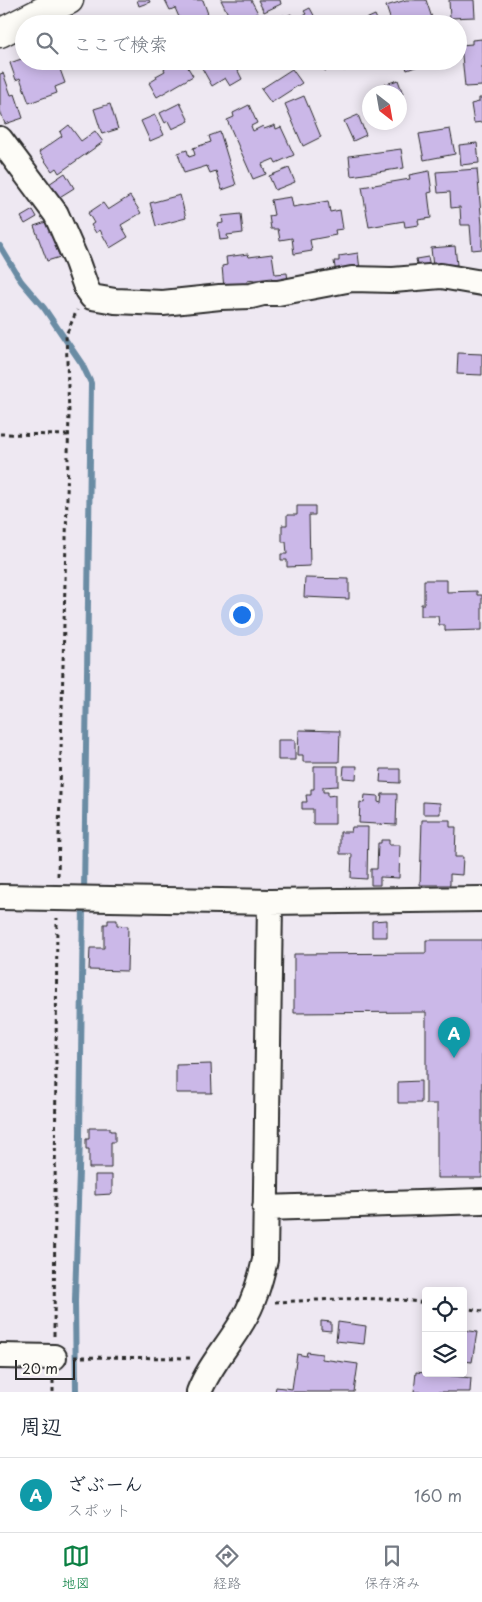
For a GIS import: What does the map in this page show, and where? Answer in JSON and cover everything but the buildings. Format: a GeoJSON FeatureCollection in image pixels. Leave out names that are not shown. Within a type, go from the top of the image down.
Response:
{"type":"FeatureCollection","features":[{"type":"Feature","properties":{"kind":"main road"},"geometry":{"type":"LineString","coordinates":[[35,15],[68,0]]}},
{"type":"Feature","properties":{"kind":"main road"},"geometry":{"type":"LineString","coordinates":[[0,33],[15,25]]}},
{"type":"Feature","properties":{"kind":"street"},"geometry":{"type":"LineString","coordinates":[[0,139],[56,214],[87,290],[92,297],[115,301],[163,303],[278,293],[352,279],[393,280],[441,276],[482,282]]}},
{"type":"Feature","properties":{"kind":"street"},"geometry":{"type":"LineString","coordinates":[[0,897],[270,902],[482,899]]}},
{"type":"Feature","properties":{"kind":"street"},"geometry":{"type":"LineString","coordinates":[[199,1392],[216,1359],[239,1327],[252,1304],[265,1260],[270,902]]}},
{"type":"Feature","properties":{"kind":"street"},"geometry":{"type":"LineString","coordinates":[[266,1208],[482,1201]]}},
{"type":"Feature","properties":{"kind":"street"},"geometry":{"type":"LineString","coordinates":[[0,1356],[54,1357]]}},
{"type":"Feature","properties":{"kind":"path"},"geometry":{"type":"LineString","coordinates":[[87,290],[66,335],[69,435],[57,898],[54,1357],[216,1359]]}},
{"type":"Feature","properties":{"kind":"path"},"geometry":{"type":"LineString","coordinates":[[0,434],[69,435]]}},
{"type":"Feature","properties":{"kind":"path"},"geometry":{"type":"LineString","coordinates":[[252,1304],[346,1298],[422,1302]]}},
{"type":"Feature","properties":{"kind":"path"},"geometry":{"type":"LineString","coordinates":[[467,1309],[482,1311]]}},
{"type":"Feature","properties":{"kind":"waterway"},"geometry":{"type":"LineString","coordinates":[[0,246],[21,281],[44,308],[82,364],[91,383],[84,893]]}},
{"type":"Feature","properties":{"kind":"waterway"},"geometry":{"type":"LineString","coordinates":[[76,1392],[75,1300],[80,1137],[83,903]]}},
{"type":"Feature","properties":{"kind":"place","name":"ざぶーん"},"geometry":{"type":"Point","coordinates":[454,1058]}}]}
